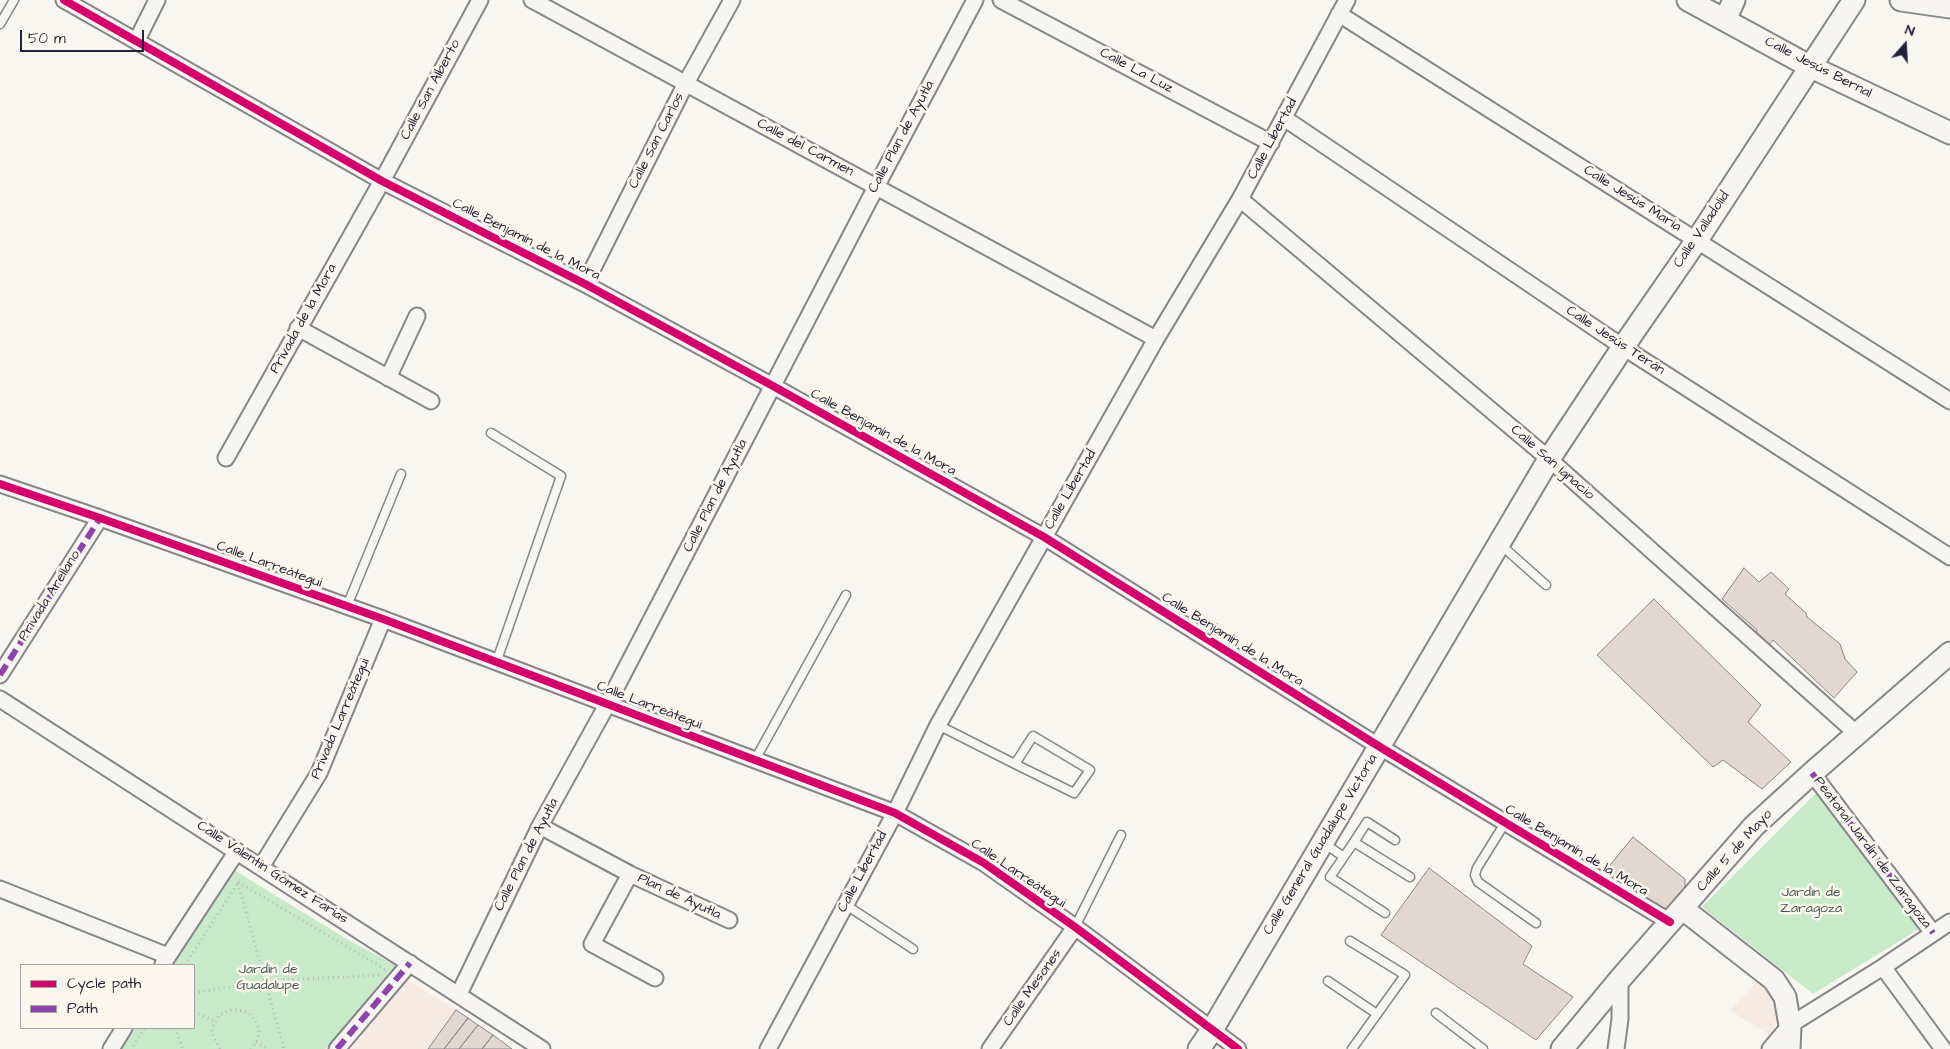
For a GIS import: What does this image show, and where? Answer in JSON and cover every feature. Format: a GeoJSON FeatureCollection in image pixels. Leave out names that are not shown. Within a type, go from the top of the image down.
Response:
{"type":"FeatureCollection","features":[{"type":"Feature","properties":{"kind":"street","name":"Calle Benjamín de la Mora"},"geometry":{"type":"LineString","coordinates":[[64,0],[382,181],[585,284],[1044,537],[1505,823],[1676,915]]}},
{"type":"Feature","properties":{"kind":"street"},"geometry":{"type":"LineString","coordinates":[[137,40],[157,0]]}},
{"type":"Feature","properties":{"kind":"street","name":"Calle San Alberto"},"geometry":{"type":"LineString","coordinates":[[382,181],[480,0]]}},
{"type":"Feature","properties":{"kind":"street","name":"Calle del Carmen"},"geometry":{"type":"LineString","coordinates":[[532,0],[1156,339]]}},
{"type":"Feature","properties":{"kind":"street","name":"Calle San Carlos"},"geometry":{"type":"LineString","coordinates":[[585,284],[686,83],[732,0]]}},
{"type":"Feature","properties":{"kind":"street","name":"Calle Plan de Ayutla"},"geometry":{"type":"LineString","coordinates":[[460,994],[540,826],[608,703],[876,186],[975,0]]}},
{"type":"Feature","properties":{"kind":"street","name":"Calle La Luz"},"geometry":{"type":"LineString","coordinates":[[1001,0],[1271,143]]}},
{"type":"Feature","properties":{"kind":"street","name":"Calle Libertad"},"geometry":{"type":"LineString","coordinates":[[768,1049],[895,813],[938,725],[1156,339],[1240,199],[1347,0]]}},
{"type":"Feature","properties":{"kind":"street","name":"Calle Jesús Bernal"},"geometry":{"type":"LineString","coordinates":[[1688,0],[1809,66],[1950,133]]}},
{"type":"Feature","properties":{"kind":"street"},"geometry":{"type":"LineString","coordinates":[[1725,20],[1734,0]]}},
{"type":"Feature","properties":{"kind":"street","name":"Calle Valladolid"},"geometry":{"type":"LineString","coordinates":[[1549,460],[1854,0]]}},
{"type":"Feature","properties":{"kind":"street"},"geometry":{"type":"LineString","coordinates":[[1901,0],[1950,7]]}},
{"type":"Feature","properties":{"kind":"street","name":"Calle Jesús María"},"geometry":{"type":"LineString","coordinates":[[1338,14],[1950,401]]}},
{"type":"Feature","properties":{"kind":"street","name":"Calle Jesús Terán"},"geometry":{"type":"LineString","coordinates":[[1284,118],[1623,347],[1950,557]]}},
{"type":"Feature","properties":{"kind":"street","name":"Privada de la Mora"},"geometry":{"type":"LineString","coordinates":[[226,458],[382,181]]}},
{"type":"Feature","properties":{"kind":"street","name":"Calle San Ignacio"},"geometry":{"type":"LineString","coordinates":[[1240,199],[1549,460],[1858,734]]}},
{"type":"Feature","properties":{"kind":"street"},"geometry":{"type":"LineString","coordinates":[[388,378],[417,316]]}},
{"type":"Feature","properties":{"kind":"street"},"geometry":{"type":"LineString","coordinates":[[298,328],[431,401]]}},
{"type":"Feature","properties":{"kind":"street","name":"Calle General Guadalupe Victoria"},"geometry":{"type":"LineString","coordinates":[[1198,1049],[1212,1030],[1549,460]]}},
{"type":"Feature","properties":{"kind":"street","name":"Calle Larreátegui"},"geometry":{"type":"LineString","coordinates":[[0,484],[383,619],[895,813],[984,863],[1075,927],[1238,1049]]}},
{"type":"Feature","properties":{"kind":"street","name":"Privada Arellano"},"geometry":{"type":"LineString","coordinates":[[0,675],[100,518]]}},
{"type":"Feature","properties":{"kind":"street","name":"Privada Larreátegui"},"geometry":{"type":"LineString","coordinates":[[262,867],[319,773],[383,619]]}},
{"type":"Feature","properties":{"kind":"street","name":"Calle 5 de Mayo"},"geometry":{"type":"LineString","coordinates":[[1562,1049],[1620,979],[1754,826],[1950,653]]}},
{"type":"Feature","properties":{"kind":"street","name":"Calle Valentín Gómez Farías"},"geometry":{"type":"LineString","coordinates":[[0,699],[460,994],[542,1049]]}},
{"type":"Feature","properties":{"kind":"street","name":"Peatonal Jardín de Zaragoza"},"geometry":{"type":"LineString","coordinates":[[1812,773],[1933,933]]}},
{"type":"Feature","properties":{"kind":"street","name":"Plan de Ayutla"},"geometry":{"type":"LineString","coordinates":[[540,826],[630,874],[729,920]]}},
{"type":"Feature","properties":{"kind":"street"},"geometry":{"type":"LineString","coordinates":[[0,889],[165,961],[237,851]]}},
{"type":"Feature","properties":{"kind":"street","name":"Plan de Ayutla"},"geometry":{"type":"LineString","coordinates":[[630,874],[592,944],[655,978]]}},
{"type":"Feature","properties":{"kind":"street"},"geometry":{"type":"LineString","coordinates":[[1676,915],[1774,980],[1784,997],[1790,1025],[1789,1049]]}},
{"type":"Feature","properties":{"kind":"street"},"geometry":{"type":"LineString","coordinates":[[1770,1049],[1790,1025],[1884,967],[1950,922]]}},
{"type":"Feature","properties":{"kind":"street","name":"Calle Mesones"},"geometry":{"type":"LineString","coordinates":[[990,1049],[1075,927]]}},
{"type":"Feature","properties":{"kind":"street"},"geometry":{"type":"LineString","coordinates":[[336,1049],[410,963]]}},
{"type":"Feature","properties":{"kind":"street"},"geometry":{"type":"LineString","coordinates":[[1884,967],[1940,1046]]}},
{"type":"Feature","properties":{"kind":"street"},"geometry":{"type":"LineString","coordinates":[[1616,1049],[1620,1019],[1620,979]]}},
{"type":"Feature","properties":{"kind":"street"},"geometry":{"type":"LineString","coordinates":[[111,1049],[123,1029]]}},
{"type":"Feature","properties":{"kind":"lane"},"geometry":{"type":"LineString","coordinates":[[0,24],[14,0]]}},
{"type":"Feature","properties":{"kind":"lane"},"geometry":{"type":"LineString","coordinates":[[491,433],[561,476],[496,663]]}},
{"type":"Feature","properties":{"kind":"lane"},"geometry":{"type":"LineString","coordinates":[[347,606],[402,474]]}},
{"type":"Feature","properties":{"kind":"lane"},"geometry":{"type":"LineString","coordinates":[[1499,544],[1546,584]]}},
{"type":"Feature","properties":{"kind":"lane"},"geometry":{"type":"LineString","coordinates":[[755,760],[846,595]]}},
{"type":"Feature","properties":{"kind":"lane"},"geometry":{"type":"LineString","coordinates":[[938,725],[1015,764],[1074,793],[1090,770],[1033,736],[1015,764]]}},
{"type":"Feature","properties":{"kind":"lane"},"geometry":{"type":"LineString","coordinates":[[1385,913],[1330,877],[1367,822],[1395,840]]}},
{"type":"Feature","properties":{"kind":"lane"},"geometry":{"type":"LineString","coordinates":[[1505,823],[1477,868],[1475,875],[1478,882],[1536,923]]}},
{"type":"Feature","properties":{"kind":"lane"},"geometry":{"type":"LineString","coordinates":[[1075,927],[1121,835]]}},
{"type":"Feature","properties":{"kind":"lane"},"geometry":{"type":"LineString","coordinates":[[1354,842],[1410,877]]}},
{"type":"Feature","properties":{"kind":"lane"},"geometry":{"type":"LineString","coordinates":[[1323,843],[1344,856]]}},
{"type":"Feature","properties":{"kind":"lane"},"geometry":{"type":"LineString","coordinates":[[846,905],[913,950]]}},
{"type":"Feature","properties":{"kind":"lane"},"geometry":{"type":"LineString","coordinates":[[1350,941],[1405,975],[1352,1049]]}},
{"type":"Feature","properties":{"kind":"lane"},"geometry":{"type":"LineString","coordinates":[[1328,981],[1377,1014]]}},
{"type":"Feature","properties":{"kind":"lane"},"geometry":{"type":"LineString","coordinates":[[1436,1012],[1483,1049]]}},
{"type":"Feature","properties":{"kind":"path"},"geometry":{"type":"LineString","coordinates":[[186,964],[238,882]]}},
{"type":"Feature","properties":{"kind":"path"},"geometry":{"type":"LineString","coordinates":[[195,993],[265,981],[393,974],[238,882]]}},
{"type":"Feature","properties":{"kind":"path"},"geometry":{"type":"LineString","coordinates":[[238,882],[284,1049]]}},
{"type":"Feature","properties":{"kind":"path"},"geometry":{"type":"LineString","coordinates":[[220,1049],[213,1036],[215,1021],[219,1015],[233,1009],[247,1012],[257,1024],[259,1031],[256,1042],[251,1049]]}},
{"type":"Feature","properties":{"kind":"path"},"geometry":{"type":"LineString","coordinates":[[195,1012],[215,1021]]}},
{"type":"Feature","properties":{"kind":"path"},"geometry":{"type":"LineString","coordinates":[[131,1049],[144,1029]]}},
{"type":"Feature","properties":{"kind":"path"},"geometry":{"type":"LineString","coordinates":[[175,1029],[183,1049]]}},
{"type":"Feature","properties":{"kind":"path"},"geometry":{"type":"LineString","coordinates":[[256,1042],[269,1049]]}},
{"type":"Feature","properties":{"kind":"shaded area"},"geometry":{"type":"Polygon","coordinates":[[[407,979],[456,1010],[428,1049],[351,1049],[407,979]]]}},
{"type":"Feature","properties":{"kind":"shaded area"},"geometry":{"type":"Polygon","coordinates":[[[1756,983],[1779,994],[1779,1020],[1769,1035],[1730,1010],[1756,983]]]}},
{"type":"Feature","properties":{"kind":"green space","name":"Jardin de Zaragoza"},"geometry":{"type":"Polygon","coordinates":[[[1817,792],[1924,926],[1813,994],[1702,907],[1817,792]]]}},
{"type":"Feature","properties":{"kind":"green space","name":"Jardín de Guadalupe"},"geometry":{"type":"Polygon","coordinates":[[[234,870],[345,938],[395,965],[325,1049],[121,1049],[133,1029],[195,1029],[195,964],[175,964],[234,870]]]}},
{"type":"Feature","properties":{"kind":"building"},"geometry":{"type":"Polygon","coordinates":[[[1744,568],[1759,582],[1771,572],[1789,589],[1785,594],[1806,613],[1807,617],[1840,644],[1845,659],[1857,672],[1834,698],[1773,640],[1769,645],[1755,635],[1757,630],[1722,599],[1744,568]]]}},
{"type":"Feature","properties":{"kind":"building"},"geometry":{"type":"Polygon","coordinates":[[[1654,599],[1761,705],[1748,722],[1791,762],[1762,789],[1723,760],[1713,767],[1597,655],[1654,599]]]}},
{"type":"Feature","properties":{"kind":"building"},"geometry":{"type":"Polygon","coordinates":[[[1633,837],[1685,879],[1685,891],[1668,909],[1646,904],[1602,875],[1633,837]]]}},
{"type":"Feature","properties":{"kind":"building"},"geometry":{"type":"Polygon","coordinates":[[[1429,868],[1532,946],[1523,964],[1573,997],[1536,1040],[1381,935],[1429,868]]]}},
{"type":"Feature","properties":{"kind":"building"},"geometry":{"type":"Polygon","coordinates":[[[456,1010],[468,1018],[444,1049],[428,1049],[456,1010]]]}},
{"type":"Feature","properties":{"kind":"building"},"geometry":{"type":"Polygon","coordinates":[[[468,1018],[478,1025],[459,1049],[444,1049],[468,1018]]]}},
{"type":"Feature","properties":{"kind":"building"},"geometry":{"type":"Polygon","coordinates":[[[478,1025],[493,1035],[482,1049],[459,1049],[478,1025]]]}},
{"type":"Feature","properties":{"kind":"building"},"geometry":{"type":"Polygon","coordinates":[[[493,1035],[512,1049],[482,1049],[493,1035]]]}},
{"type":"Feature","properties":{"kind":"marked path"},"geometry":{"type":"LineString","coordinates":[[0,675],[100,518]]}},
{"type":"Feature","properties":{"kind":"marked path"},"geometry":{"type":"LineString","coordinates":[[1812,773],[1933,933]]}},
{"type":"Feature","properties":{"kind":"marked path"},"geometry":{"type":"LineString","coordinates":[[337,1049],[410,963]]}},
{"type":"Feature","properties":{"kind":"cycle path"},"geometry":{"type":"LineString","coordinates":[[64,0],[382,181],[585,284],[1044,537],[1380,747],[1670,922]]}},
{"type":"Feature","properties":{"kind":"cycle path"},"geometry":{"type":"LineString","coordinates":[[0,484],[383,619],[895,813],[984,863],[1075,927],[1238,1049]]}}]}
